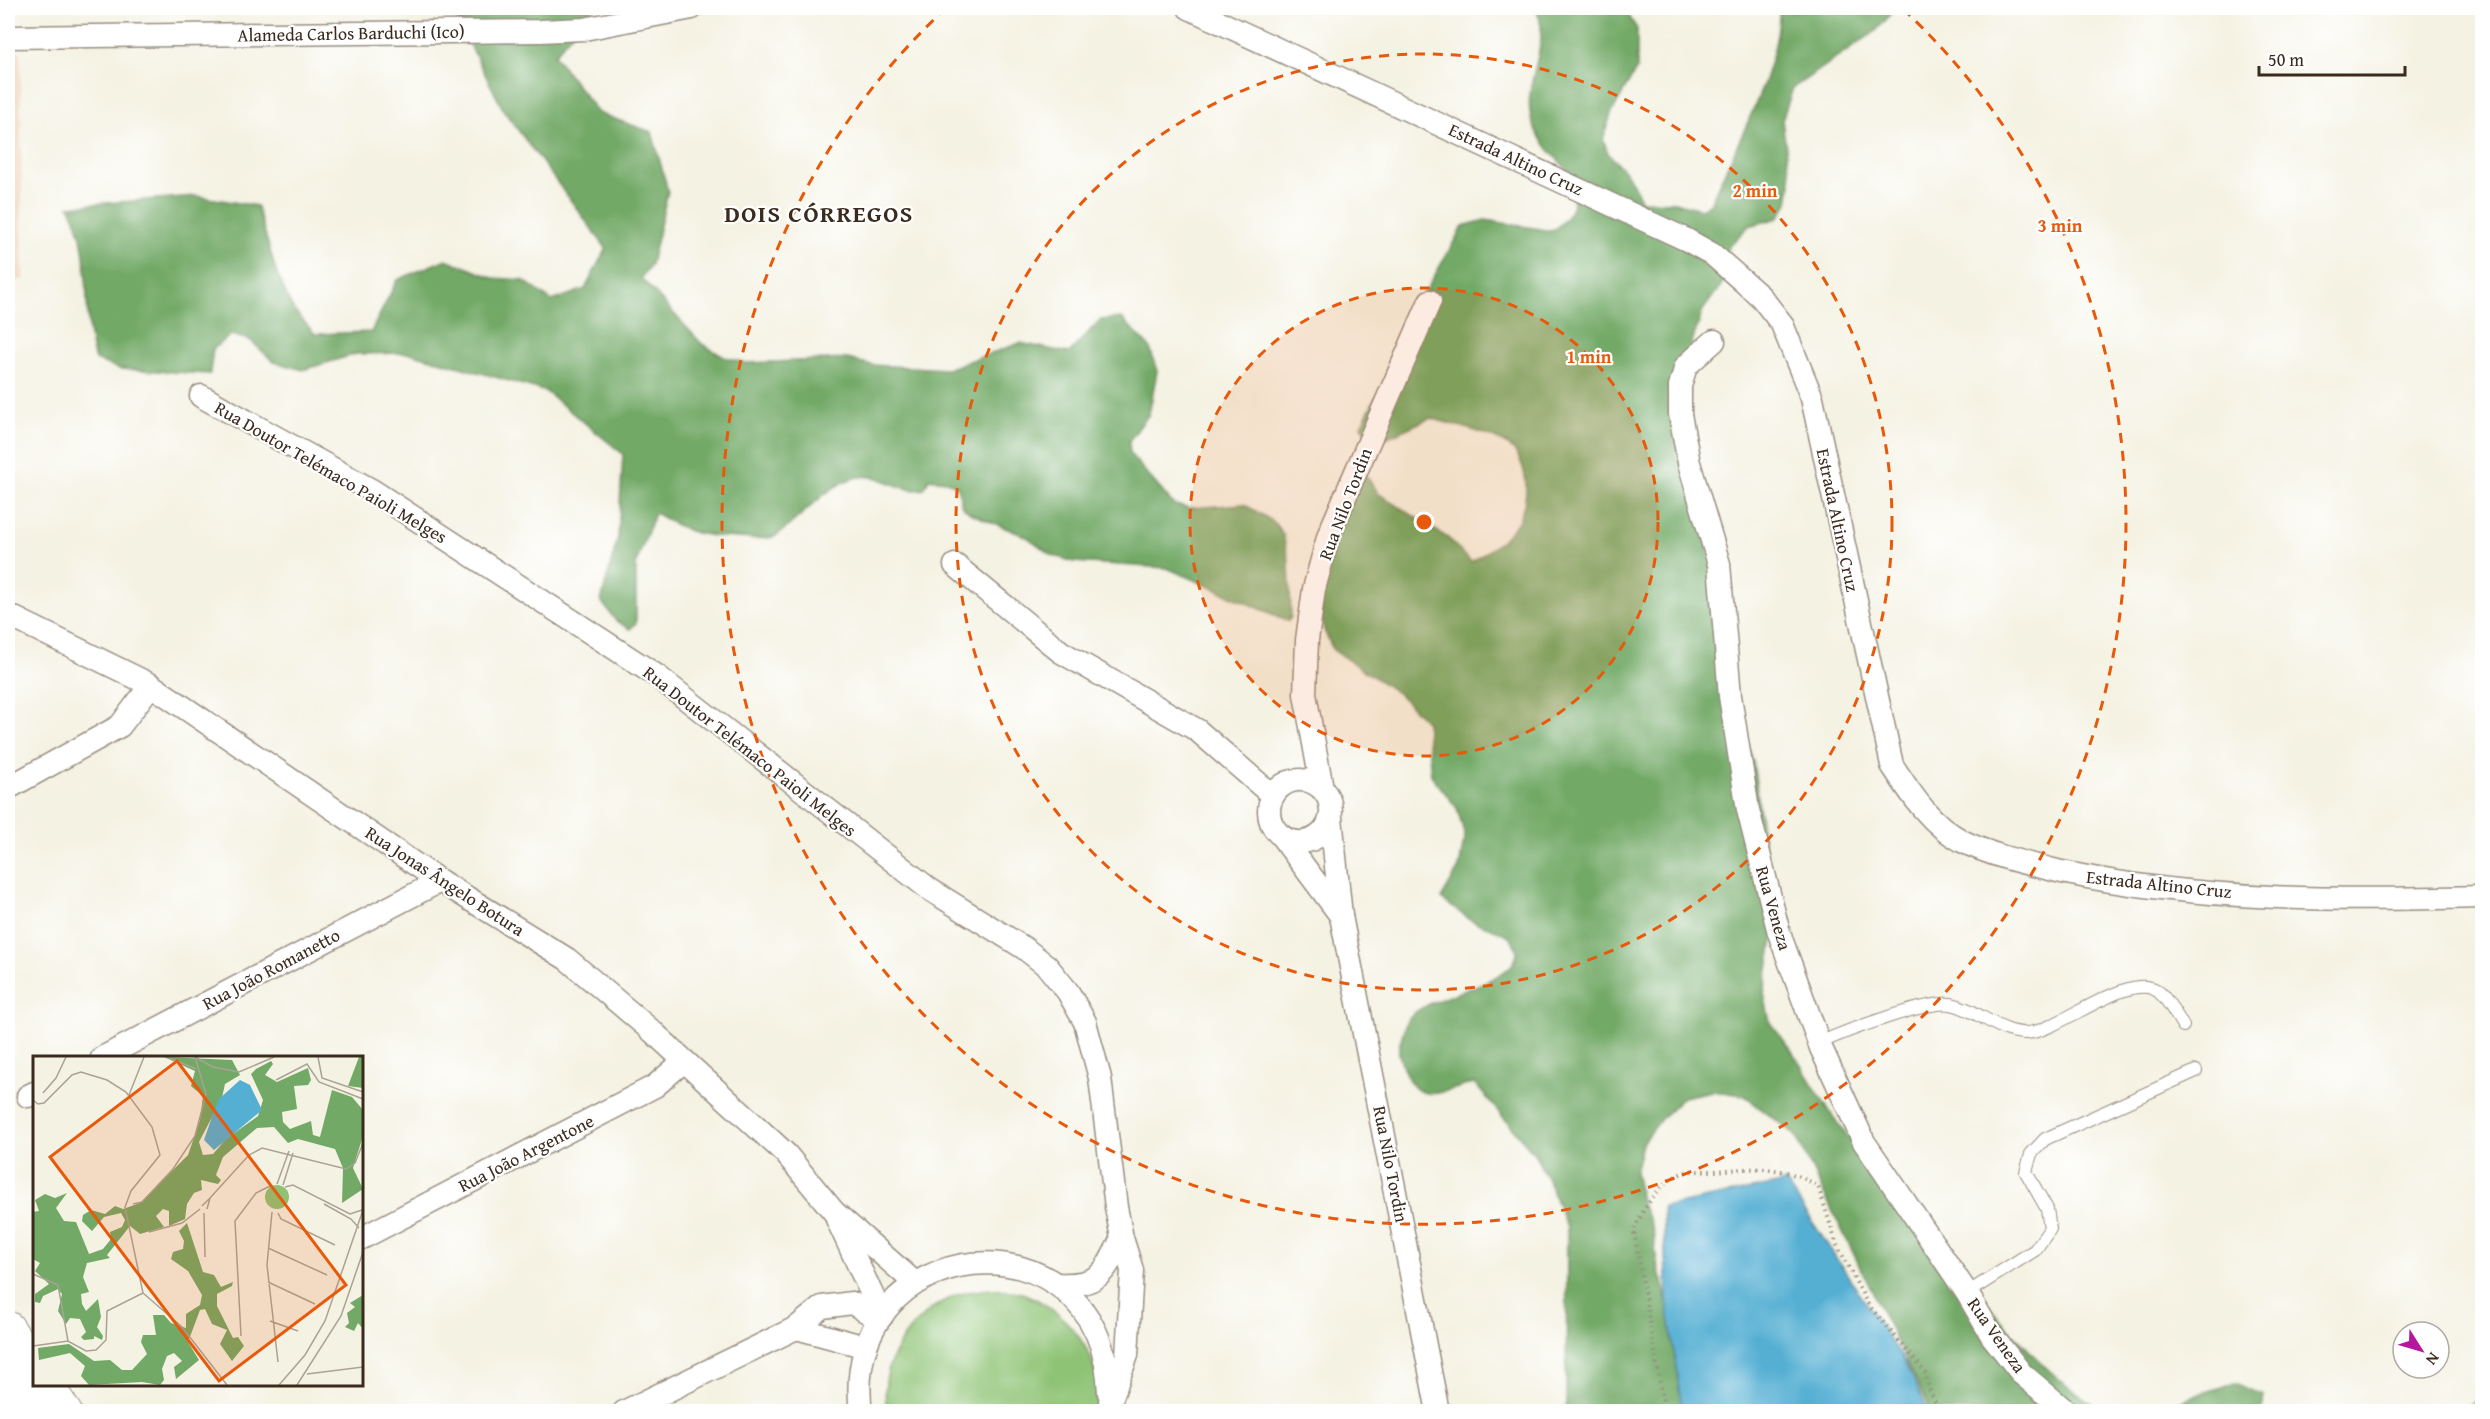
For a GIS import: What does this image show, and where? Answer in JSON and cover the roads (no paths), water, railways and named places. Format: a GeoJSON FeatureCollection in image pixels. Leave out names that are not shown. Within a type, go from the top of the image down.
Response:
{"type":"FeatureCollection","features":[{"type":"Feature","properties":{"kind":"main road"},"geometry":{"type":"LineString","coordinates":[[8,1328],[33,1366]]}},
{"type":"Feature","properties":{"kind":"main road"},"geometry":{"type":"LineString","coordinates":[[8,1378],[31,1412]]}},
{"type":"Feature","properties":{"kind":"main road"},"geometry":{"type":"LineString","coordinates":[[47,1386],[65,1412]]}},
{"type":"Feature","properties":{"kind":"street","name":"Alameda Carlos Barduchi (Ico)"},"geometry":{"type":"LineString","coordinates":[[8,37],[540,31],[584,28],[692,8]]}},
{"type":"Feature","properties":{"kind":"street","name":"Estrada Altino Cruz"},"geometry":{"type":"LineString","coordinates":[[1189,8],[1687,240],[1712,254],[1761,297],[1782,324],[1812,398],[1892,765],[1923,811],[1961,841],[2038,866],[2098,880],[2155,888],[2349,901],[2482,897]]}},
{"type":"Feature","properties":{"kind":"street","name":"Rua Nilo Tordin"},"geometry":{"type":"LineString","coordinates":[[1322,788],[1305,694],[1307,640],[1314,589],[1329,534],[1430,301]]}},
{"type":"Feature","properties":{"kind":"street","name":"Rua Veneza"},"geometry":{"type":"LineString","coordinates":[[1714,341],[1686,366],[1680,386],[1680,414],[1689,464],[1719,564],[1730,696],[1748,810],[1779,933],[1819,1043],[1864,1142],[1967,1293],[1992,1336],[2022,1374],[2067,1412]]}},
{"type":"Feature","properties":{"kind":"street","name":"Rua Doutor Telémaco Paioli Melges"},"geometry":{"type":"LineString","coordinates":[[201,396],[373,491],[657,676],[929,889],[1024,948],[1047,966],[1068,992],[1085,1022],[1100,1078],[1122,1238],[1132,1270],[1127,1355],[1108,1407]]}},
{"type":"Feature","properties":{"kind":"street"},"geometry":{"type":"LineString","coordinates":[[955,565],[1061,652],[1197,730],[1273,796]]}},
{"type":"Feature","properties":{"kind":"street","name":"Rua Jonas Ângelo Botura"},"geometry":{"type":"LineString","coordinates":[[8,615],[151,685],[440,881],[567,959],[786,1154],[834,1212],[915,1283]]}},
{"type":"Feature","properties":{"kind":"street"},"geometry":{"type":"LineString","coordinates":[[8,788],[120,726],[151,685]]}},
{"type":"Feature","properties":{"kind":"street"},"geometry":{"type":"LineString","coordinates":[[1293,780],[1314,782],[1322,788],[1331,806],[1331,817],[1321,835],[1302,843],[1282,837],[1270,821],[1269,810],[1273,796],[1283,784],[1293,780]]}},
{"type":"Feature","properties":{"kind":"street","name":"Rua Nilo Tordin"},"geometry":{"type":"LineString","coordinates":[[1331,817],[1341,916],[1438,1412]]}},
{"type":"Feature","properties":{"kind":"street","name":"Rua Nilo Tordin"},"geometry":{"type":"LineString","coordinates":[[1282,837],[1341,916]]}},
{"type":"Feature","properties":{"kind":"street","name":"Rua João Romanetto"},"geometry":{"type":"LineString","coordinates":[[106,1056],[440,881]]}},
{"type":"Feature","properties":{"kind":"street","name":"Rua João Argentone"},"geometry":{"type":"LineString","coordinates":[[363,1237],[655,1086],[684,1061]]}},
{"type":"Feature","properties":{"kind":"street","name":"Rua Jonas Ângelo Botura"},"geometry":{"type":"LineString","coordinates":[[834,1212],[880,1318]]}},
{"type":"Feature","properties":{"kind":"street"},"geometry":{"type":"LineString","coordinates":[[1057,1284],[1079,1285],[1094,1281],[1103,1274],[1122,1238]]}},
{"type":"Feature","properties":{"kind":"street"},"geometry":{"type":"LineString","coordinates":[[861,1412],[858,1389],[866,1347],[880,1318],[894,1300],[915,1283],[938,1270],[968,1263],[999,1262],[1029,1269],[1057,1284],[1080,1305],[1097,1330],[1108,1365],[1108,1407]]}},
{"type":"Feature","properties":{"kind":"street"},"geometry":{"type":"LineString","coordinates":[[624,1412],[796,1328],[822,1307],[852,1304],[880,1318]]}},
{"type":"Feature","properties":{"kind":"street"},"geometry":{"type":"LineString","coordinates":[[796,1328],[866,1347]]}},
{"type":"Feature","properties":{"kind":"lane"},"geometry":{"type":"LineString","coordinates":[[1819,1043],[1884,1018],[1949,1004],[1969,1010],[2010,1031],[2029,1033],[2050,1026],[2080,1009],[2142,986],[2158,991],[2183,1026]]}},
{"type":"Feature","properties":{"kind":"lane"},"geometry":{"type":"LineString","coordinates":[[1967,1293],[2035,1250],[2050,1228],[2048,1209],[2026,1172],[2031,1154],[2045,1139],[2196,1071]]}},
{"type":"Feature","properties":{"kind":"water"},"geometry":{"type":"Polygon","coordinates":[[[1786,1182],[1907,1365],[1928,1411],[1682,1411],[1667,1301],[1663,1207],[1786,1182]]]}},
{"type":"Feature","properties":{"kind":"district","name":"DOIS CÓRREGOS"},"geometry":{"type":"Point","coordinates":[819,213]}}]}
